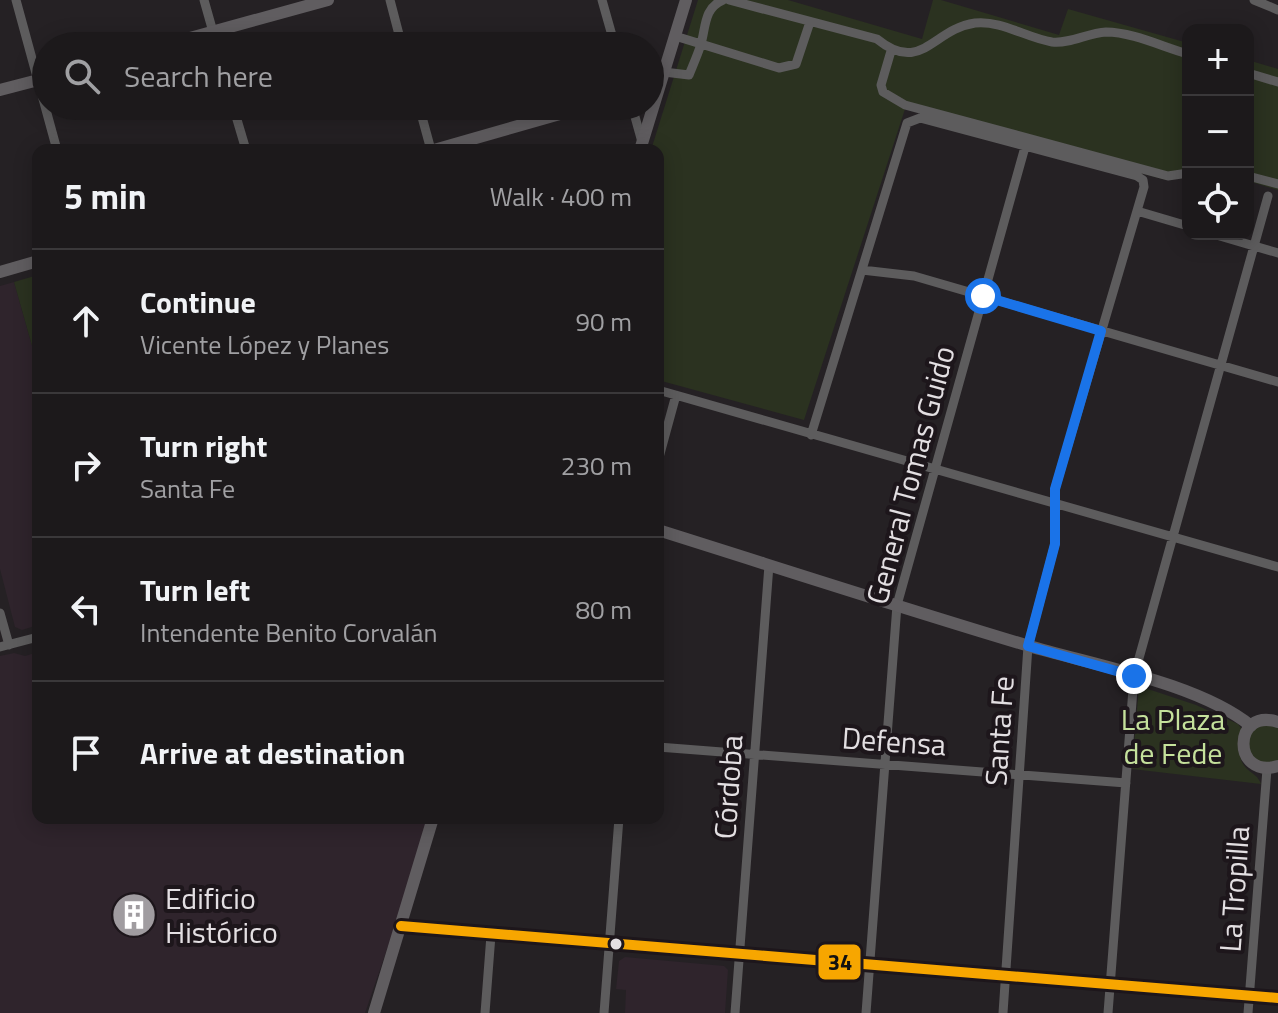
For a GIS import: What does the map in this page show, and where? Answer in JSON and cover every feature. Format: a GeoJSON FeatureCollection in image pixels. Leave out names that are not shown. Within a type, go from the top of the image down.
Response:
{"type":"FeatureCollection","features":[{"type":"Feature","properties":{"kind":"street"},"geometry":{"type":"LineString","coordinates":[[16,0],[32,49]]}},
{"type":"Feature","properties":{"kind":"street"},"geometry":{"type":"LineString","coordinates":[[204,0],[213,32],[328,0]]}},
{"type":"Feature","properties":{"kind":"street"},"geometry":{"type":"LineString","coordinates":[[390,0],[398,32]]}},
{"type":"Feature","properties":{"kind":"street"},"geometry":{"type":"LineString","coordinates":[[602,0],[611,32]]}},
{"type":"Feature","properties":{"kind":"street"},"geometry":{"type":"LineString","coordinates":[[686,0],[664,72],[689,75],[701,44],[704,21],[713,6],[726,0],[877,39],[891,51],[913,53],[965,26],[990,23],[1055,42],[1067,42],[1094,33],[1116,33],[1182,52]]}},
{"type":"Feature","properties":{"kind":"street"},"geometry":{"type":"LineString","coordinates":[[1254,0],[1278,10]]}},
{"type":"Feature","properties":{"kind":"street"},"geometry":{"type":"LineString","coordinates":[[675,36],[779,68],[789,67],[796,64],[810,22]]}},
{"type":"Feature","properties":{"kind":"street"},"geometry":{"type":"LineString","coordinates":[[891,51],[881,85],[883,92],[905,105],[1168,176],[1182,174]]}},
{"type":"Feature","properties":{"kind":"street"},"geometry":{"type":"LineString","coordinates":[[1254,75],[1278,82]]}},
{"type":"Feature","properties":{"kind":"street"},"geometry":{"type":"LineString","coordinates":[[0,90],[32,82]]}},
{"type":"Feature","properties":{"kind":"street"},"geometry":{"type":"LineString","coordinates":[[811,435],[907,123],[920,118],[1025,147]]}},
{"type":"Feature","properties":{"kind":"street"},"geometry":{"type":"LineString","coordinates":[[51,120],[56,144]]}},
{"type":"Feature","properties":{"kind":"street"},"geometry":{"type":"LineString","coordinates":[[237,120],[244,144]]}},
{"type":"Feature","properties":{"kind":"street"},"geometry":{"type":"LineString","coordinates":[[423,120],[430,144]]}},
{"type":"Feature","properties":{"kind":"street"},"geometry":{"type":"LineString","coordinates":[[453,144],[538,120]]}},
{"type":"Feature","properties":{"kind":"street"},"geometry":{"type":"LineString","coordinates":[[635,120],[641,144]]}},
{"type":"Feature","properties":{"kind":"street"},"geometry":{"type":"LineString","coordinates":[[641,144],[647,120]]}},
{"type":"Feature","properties":{"kind":"street","name":"Santa Fe"},"geometry":{"type":"LineString","coordinates":[[1003,1013],[1028,646],[1055,544],[1055,489],[1144,187],[1143,180],[1137,176],[1025,147]]}},
{"type":"Feature","properties":{"kind":"street","name":"General Tomas Guido"},"geometry":{"type":"LineString","coordinates":[[866,1013],[897,605],[1025,147]]}},
{"type":"Feature","properties":{"kind":"street"},"geometry":{"type":"LineString","coordinates":[[1254,178],[1278,184]]}},
{"type":"Feature","properties":{"kind":"street"},"geometry":{"type":"LineString","coordinates":[[1108,1013],[1134,676],[1268,196]]}},
{"type":"Feature","properties":{"kind":"street"},"geometry":{"type":"LineString","coordinates":[[1137,211],[1182,224]]}},
{"type":"Feature","properties":{"kind":"street"},"geometry":{"type":"LineString","coordinates":[[1233,240],[1278,253]]}},
{"type":"Feature","properties":{"kind":"street"},"geometry":{"type":"LineString","coordinates":[[0,272],[32,263]]}},
{"type":"Feature","properties":{"kind":"street"},"geometry":{"type":"LineString","coordinates":[[862,270],[914,276],[1278,382]]}},
{"type":"Feature","properties":{"kind":"street"},"geometry":{"type":"LineString","coordinates":[[664,392],[1278,567]]}},
{"type":"Feature","properties":{"kind":"street"},"geometry":{"type":"LineString","coordinates":[[664,439],[676,395]]}},
{"type":"Feature","properties":{"kind":"street"},"geometry":{"type":"LineString","coordinates":[[664,532],[1028,646],[1185,691],[1222,707],[1251,726]]}},
{"type":"Feature","properties":{"kind":"street","name":"Córdoba"},"geometry":{"type":"LineString","coordinates":[[735,1013],[769,565]]}},
{"type":"Feature","properties":{"kind":"street"},"geometry":{"type":"LineString","coordinates":[[0,613],[4,646],[32,639]]}},
{"type":"Feature","properties":{"kind":"street"},"geometry":{"type":"LineString","coordinates":[[1272,768],[1251,763],[1243,748],[1243,740],[1251,726],[1267,719],[1278,722]]}},
{"type":"Feature","properties":{"kind":"street","name":"Defensa"},"geometry":{"type":"LineString","coordinates":[[664,747],[1126,783]]}},
{"type":"Feature","properties":{"kind":"street","name":"La Tropilla"},"geometry":{"type":"LineString","coordinates":[[1248,1013],[1272,768]]}},
{"type":"Feature","properties":{"kind":"street"},"geometry":{"type":"LineString","coordinates":[[374,1013],[432,824]]}},
{"type":"Feature","properties":{"kind":"street"},"geometry":{"type":"LineString","coordinates":[[604,1013],[619,824]]}},
{"type":"Feature","properties":{"kind":"street"},"geometry":{"type":"LineString","coordinates":[[401,926],[1278,998]]}},
{"type":"Feature","properties":{"kind":"street"},"geometry":{"type":"LineString","coordinates":[[485,1013],[491,935]]}},
{"type":"Feature","properties":{"kind":"shaded area"},"geometry":{"type":"Polygon","coordinates":[[[14,282],[32,346],[32,627],[22,630],[15,627],[0,569],[0,286],[14,282]]]}},
{"type":"Feature","properties":{"kind":"shaded area"},"geometry":{"type":"Polygon","coordinates":[[[14,653],[25,656],[32,654],[32,824],[425,824],[426,836],[365,1013],[0,1013],[0,656],[14,653]]]}},
{"type":"Feature","properties":{"kind":"shaded area"},"geometry":{"type":"Polygon","coordinates":[[[625,957],[724,966],[728,970],[725,1013],[625,1013],[626,990],[616,989],[619,961],[625,957]]]}},
{"type":"Feature","properties":{"kind":"green space"},"geometry":{"type":"Polygon","coordinates":[[[698,0],[788,0],[922,39],[933,0],[1059,35],[1068,9],[1182,41],[1182,176],[1166,180],[905,109],[804,420],[664,382],[664,144],[653,144],[660,120],[664,120],[664,109],[698,0]]]}},
{"type":"Feature","properties":{"kind":"green space"},"geometry":{"type":"Polygon","coordinates":[[[1254,62],[1278,69],[1278,190],[1254,183],[1254,62]]]}},
{"type":"Feature","properties":{"kind":"green space"},"geometry":{"type":"Polygon","coordinates":[[[32,277],[32,346],[14,282],[32,277]]]}},
{"type":"Feature","properties":{"kind":"green space","name":"La Plaza de Fede"},"geometry":{"type":"Polygon","coordinates":[[[1139,686],[1196,705],[1238,724],[1241,728],[1241,760],[1261,784],[1132,769],[1139,686]]]}},
{"type":"Feature","properties":{"kind":"green space"},"geometry":{"type":"Polygon","coordinates":[[[1278,722],[1278,766],[1251,763],[1246,732],[1251,726],[1278,722]]]}},
{"type":"Feature","properties":{"kind":"transit line","name":"34"},"geometry":{"type":"LineString","coordinates":[[401,926],[1278,998]]}},
{"type":"Feature","properties":{"kind":"place","name":"Edificio Histórico"},"geometry":{"type":"Point","coordinates":[134,915]}},
{"type":"Feature","properties":{"kind":"route"},"geometry":{"type":"LineString","coordinates":[[983,296],[1101,331],[1055,489],[1053,556],[1028,646],[1134,676]]}}]}
